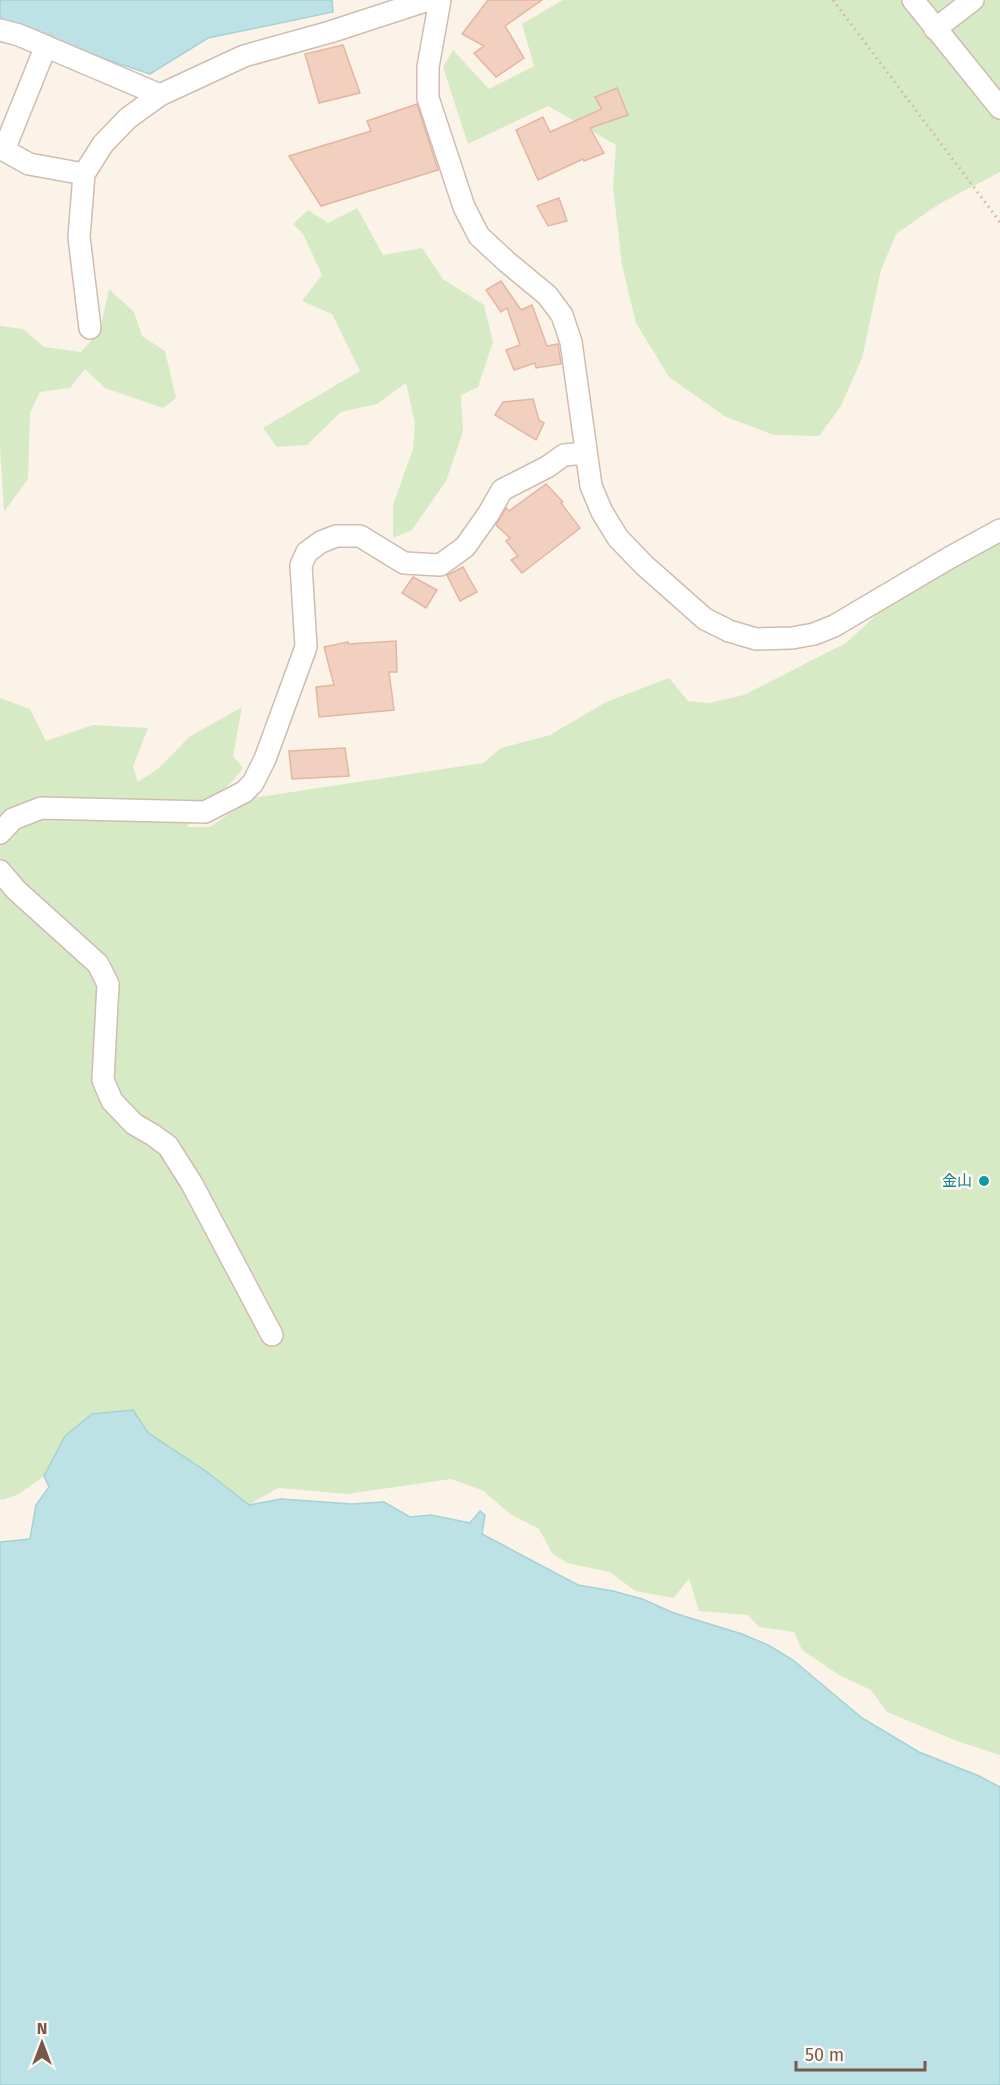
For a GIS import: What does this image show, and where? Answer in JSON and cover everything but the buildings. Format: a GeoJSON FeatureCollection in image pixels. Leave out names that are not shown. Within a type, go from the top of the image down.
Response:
{"type":"FeatureCollection","features":[{"type":"Feature","properties":{"kind":"street"},"geometry":{"type":"LineString","coordinates":[[90,328],[79,237],[84,174],[103,144],[128,118],[160,95],[244,56],[330,33],[428,0]]}},
{"type":"Feature","properties":{"kind":"street"},"geometry":{"type":"LineString","coordinates":[[440,0],[428,68],[428,98],[464,207],[479,236],[547,295],[562,315],[571,342],[591,486],[602,512],[618,538],[644,565],[705,619],[729,632],[756,639],[792,638],[814,634],[834,626],[1000,530]]}},
{"type":"Feature","properties":{"kind":"street"},"geometry":{"type":"LineString","coordinates":[[913,0],[935,29],[997,99]]}},
{"type":"Feature","properties":{"kind":"street"},"geometry":{"type":"LineString","coordinates":[[935,29],[974,0]]}},
{"type":"Feature","properties":{"kind":"street"},"geometry":{"type":"LineString","coordinates":[[0,30],[19,35],[160,95]]}},
{"type":"Feature","properties":{"kind":"street"},"geometry":{"type":"LineString","coordinates":[[46,46],[2,149],[28,164],[84,174]]}},
{"type":"Feature","properties":{"kind":"street"},"geometry":{"type":"LineString","coordinates":[[0,833],[13,819],[41,808],[205,812],[244,792],[253,783],[265,759],[306,647],[301,565],[307,552],[321,542],[336,536],[360,536],[405,563],[440,565],[465,547],[502,490],[547,467],[564,455],[586,453]]}},
{"type":"Feature","properties":{"kind":"street"},"geometry":{"type":"LineString","coordinates":[[0,871],[16,890],[98,964],[108,984],[103,1080],[112,1101],[134,1124],[153,1134],[168,1146],[192,1184],[272,1335]]}},
{"type":"Feature","properties":{"kind":"path"},"geometry":{"type":"LineString","coordinates":[[833,0],[1000,222]]}},
{"type":"Feature","properties":{"kind":"green space"},"geometry":{"type":"Polygon","coordinates":[[[563,0],[1000,0],[1000,172],[939,204],[896,234],[881,270],[862,358],[841,406],[819,436],[774,435],[726,417],[669,377],[636,323],[622,265],[613,187],[616,145],[548,106],[468,144],[443,67],[453,50],[489,89],[534,66],[522,24],[563,0]]]}},
{"type":"Feature","properties":{"kind":"green space"},"geometry":{"type":"Polygon","coordinates":[[[357,208],[383,255],[422,248],[443,279],[484,305],[493,342],[478,387],[461,395],[463,432],[446,481],[412,530],[393,538],[393,505],[413,449],[415,423],[406,383],[377,404],[341,412],[307,445],[277,447],[263,428],[360,371],[332,314],[302,301],[322,275],[303,234],[293,224],[308,210],[328,223],[357,208]]]}},
{"type":"Feature","properties":{"kind":"green space"},"geometry":{"type":"Polygon","coordinates":[[[109,289],[134,312],[142,336],[165,351],[176,398],[163,408],[105,388],[85,369],[70,388],[40,392],[30,413],[28,479],[4,512],[0,446],[0,326],[23,329],[44,347],[81,352],[100,330],[109,289]]]}},
{"type":"Feature","properties":{"kind":"green space"},"geometry":{"type":"Polygon","coordinates":[[[1000,524],[1000,1755],[954,1740],[887,1712],[871,1690],[839,1675],[802,1650],[794,1632],[759,1627],[748,1615],[699,1611],[689,1578],[674,1598],[635,1591],[610,1572],[567,1563],[552,1553],[539,1529],[510,1514],[484,1491],[451,1479],[347,1494],[278,1488],[249,1505],[195,1463],[148,1433],[65,1436],[44,1476],[19,1494],[0,1499],[0,698],[30,709],[46,741],[93,725],[148,728],[133,767],[138,782],[159,768],[189,737],[242,707],[233,756],[243,768],[187,827],[210,827],[252,798],[483,763],[501,748],[550,735],[606,702],[669,678],[688,701],[709,703],[744,695],[846,643],[884,608],[1000,524]]]}},
{"type":"Feature","properties":{"kind":"water"},"geometry":{"type":"Polygon","coordinates":[[[0,0],[332,0],[333,12],[208,38],[150,74],[102,58],[15,23],[0,23],[0,0]]]}},
{"type":"Feature","properties":{"kind":"water"},"geometry":{"type":"Polygon","coordinates":[[[133,1410],[148,1433],[203,1469],[249,1505],[281,1499],[352,1504],[384,1502],[410,1517],[431,1515],[470,1523],[480,1511],[485,1515],[482,1534],[578,1585],[642,1599],[674,1613],[742,1634],[768,1645],[793,1660],[862,1718],[919,1752],[1000,1787],[1000,2085],[0,2085],[0,1542],[30,1539],[36,1505],[49,1487],[44,1476],[65,1436],[92,1414],[133,1410]]]}},
{"type":"Feature","properties":{"kind":"place","name":"金山"},"geometry":{"type":"Point","coordinates":[984,1181]}}]}
